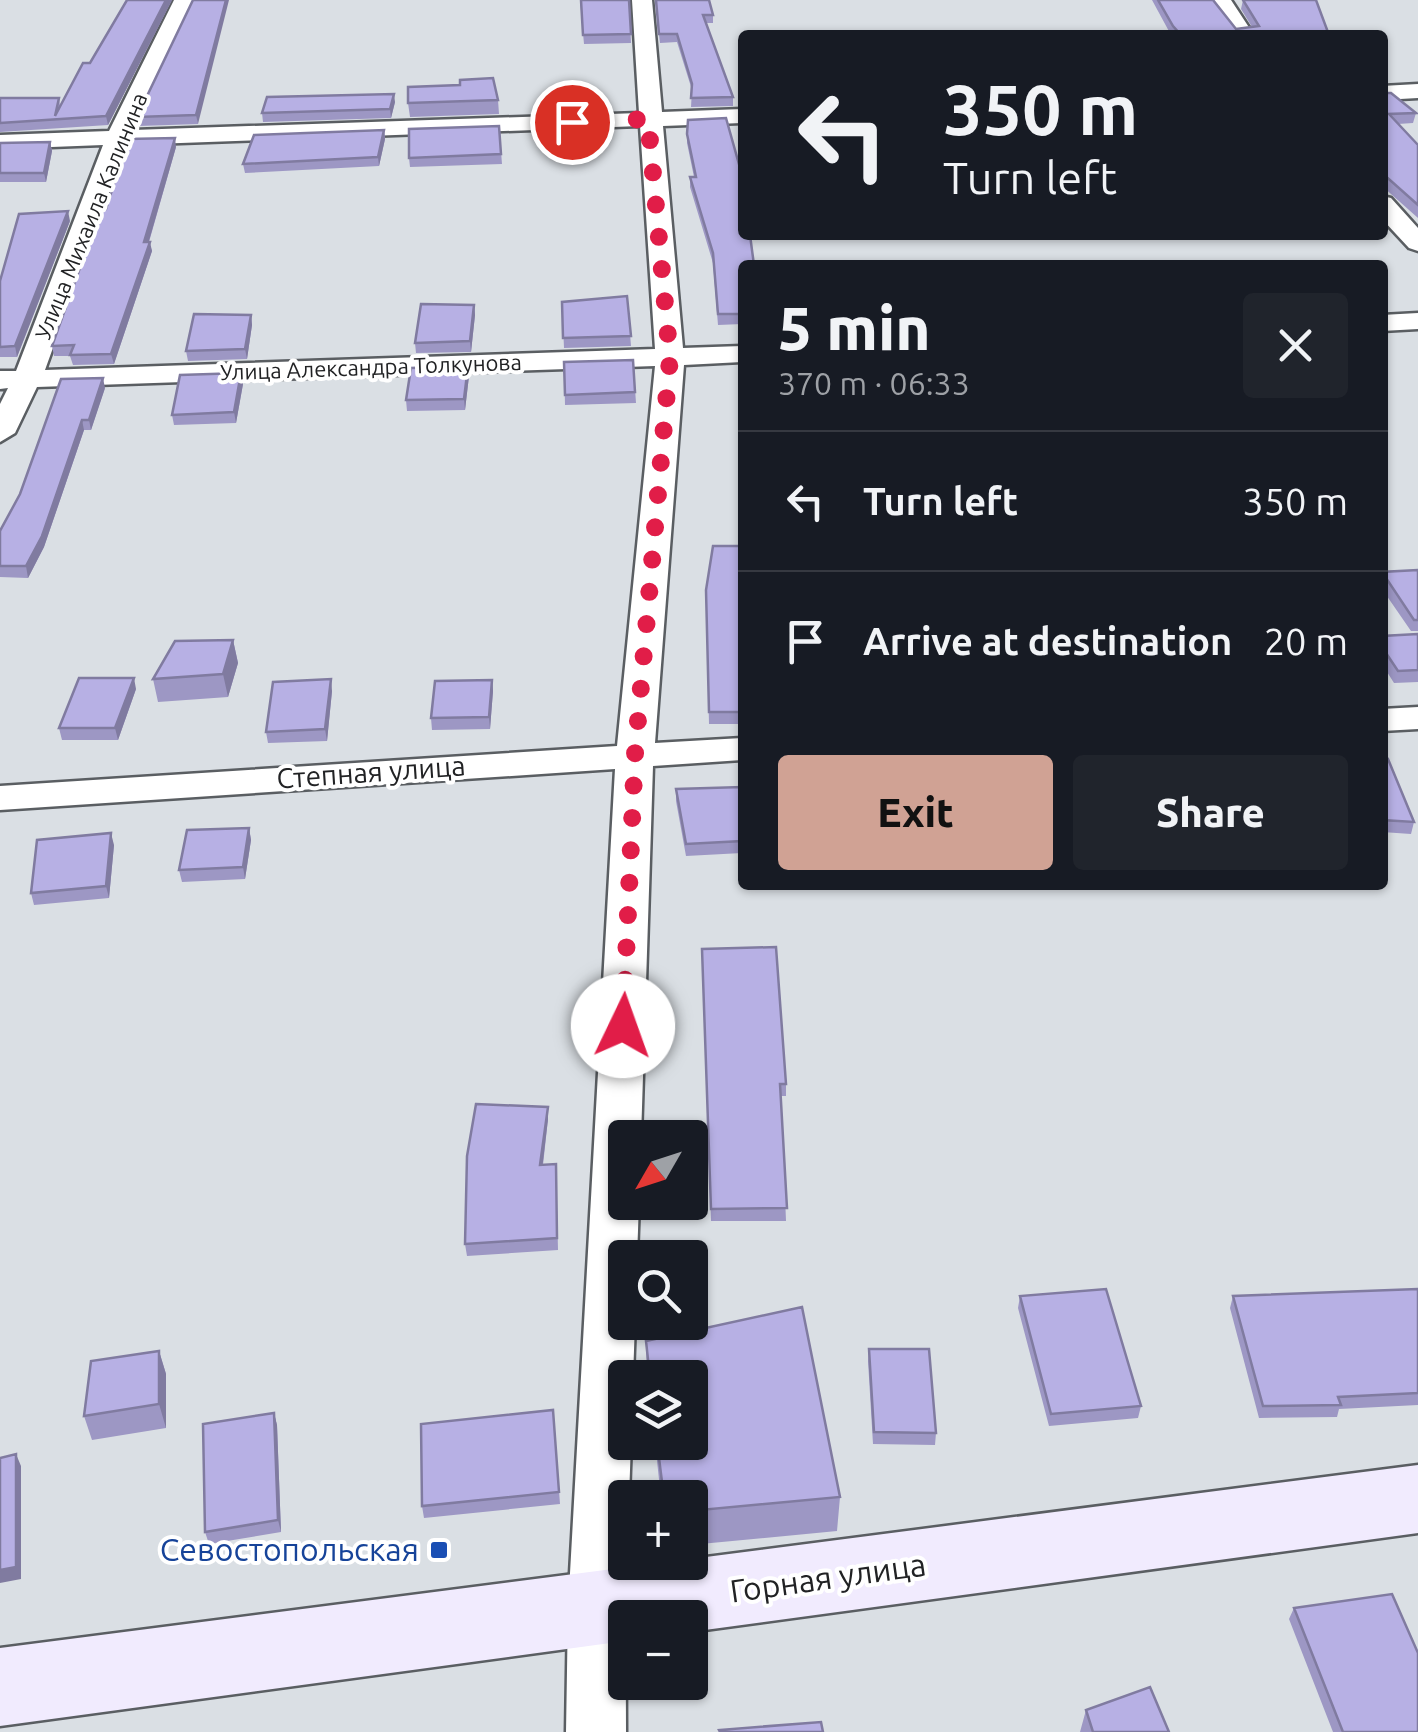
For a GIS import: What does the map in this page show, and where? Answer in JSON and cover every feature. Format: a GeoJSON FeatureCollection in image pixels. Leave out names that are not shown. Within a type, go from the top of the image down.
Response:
{"type":"FeatureCollection","features":[{"type":"Feature","properties":{"kind":"street","name":"Улица Михаила Калинина"},"geometry":{"type":"LineString","coordinates":[[0,434],[14,379],[116,141],[184,0]]}},
{"type":"Feature","properties":{"kind":"street"},"geometry":{"type":"LineString","coordinates":[[596,1732],[597,1609],[635,754],[670,358],[648,119],[642,0]]}},
{"type":"Feature","properties":{"kind":"street"},"geometry":{"type":"LineString","coordinates":[[1221,0],[1241,30]]}},
{"type":"Feature","properties":{"kind":"street"},"geometry":{"type":"LineString","coordinates":[[1388,93],[1418,92]]}},
{"type":"Feature","properties":{"kind":"street"},"geometry":{"type":"LineString","coordinates":[[0,142],[116,141],[738,116]]}},
{"type":"Feature","properties":{"kind":"street"},"geometry":{"type":"LineString","coordinates":[[1388,210],[1418,244]]}},
{"type":"Feature","properties":{"kind":"street"},"geometry":{"type":"LineString","coordinates":[[1388,323],[1418,321]]}},
{"type":"Feature","properties":{"kind":"street","name":"Улица Александра Толкунова"},"geometry":{"type":"LineString","coordinates":[[14,379],[738,354]]}},
{"type":"Feature","properties":{"kind":"street"},"geometry":{"type":"LineString","coordinates":[[1388,720],[1418,718]]}},
{"type":"Feature","properties":{"kind":"street","name":"Степная улица"},"geometry":{"type":"LineString","coordinates":[[0,798],[738,749]]}},
{"type":"Feature","properties":{"kind":"street","name":"Горная улица"},"geometry":{"type":"LineString","coordinates":[[0,1687],[1418,1498]]}},
{"type":"Feature","properties":{"kind":"building"},"geometry":{"type":"Polygon","coordinates":[[[127,0],[166,0],[106,116],[0,123],[0,98],[59,98],[55,116],[83,63],[90,63],[127,0]]]}},
{"type":"Feature","properties":{"kind":"building"},"geometry":{"type":"Polygon","coordinates":[[[193,0],[226,0],[196,115],[137,117],[193,0]]]}},
{"type":"Feature","properties":{"kind":"building"},"geometry":{"type":"Polygon","coordinates":[[[581,0],[629,0],[631,34],[583,35],[581,0]]]}},
{"type":"Feature","properties":{"kind":"building"},"geometry":{"type":"Polygon","coordinates":[[[656,0],[709,0],[713,15],[703,15],[733,97],[691,98],[692,84],[677,34],[659,34],[656,0]]]}},
{"type":"Feature","properties":{"kind":"building"},"geometry":{"type":"Polygon","coordinates":[[[1158,0],[1213,0],[1236,29],[1259,26],[1243,0],[1316,0],[1327,30],[1177,30],[1158,0]]]}},
{"type":"Feature","properties":{"kind":"building"},"geometry":{"type":"Polygon","coordinates":[[[493,78],[498,100],[408,103],[408,87],[460,85],[460,80],[493,78]]]}},
{"type":"Feature","properties":{"kind":"building"},"geometry":{"type":"Polygon","coordinates":[[[1388,93],[1416,113],[1389,114],[1418,145],[1418,205],[1388,178],[1388,93]]]}},
{"type":"Feature","properties":{"kind":"building"},"geometry":{"type":"Polygon","coordinates":[[[394,94],[390,109],[262,113],[267,97],[394,94]]]}},
{"type":"Feature","properties":{"kind":"building"},"geometry":{"type":"Polygon","coordinates":[[[726,118],[738,161],[738,240],[751,240],[753,260],[738,260],[738,314],[718,314],[713,253],[690,177],[696,177],[688,120],[726,118]]]}},
{"type":"Feature","properties":{"kind":"building"},"geometry":{"type":"Polygon","coordinates":[[[499,126],[501,154],[409,158],[409,129],[499,126]]]}},
{"type":"Feature","properties":{"kind":"building"},"geometry":{"type":"Polygon","coordinates":[[[384,130],[378,157],[243,164],[254,135],[384,130]]]}},
{"type":"Feature","properties":{"kind":"building"},"geometry":{"type":"Polygon","coordinates":[[[175,138],[144,242],[150,242],[111,354],[70,355],[74,345],[52,346],[101,209],[106,209],[128,139],[175,138]]]}},
{"type":"Feature","properties":{"kind":"building"},"geometry":{"type":"Polygon","coordinates":[[[50,142],[44,173],[0,173],[0,143],[50,142]]]}},
{"type":"Feature","properties":{"kind":"building"},"geometry":{"type":"Polygon","coordinates":[[[68,211],[15,346],[0,347],[0,281],[19,214],[68,211]]]}},
{"type":"Feature","properties":{"kind":"building"},"geometry":{"type":"Polygon","coordinates":[[[627,296],[631,336],[563,338],[562,302],[627,296]]]}},
{"type":"Feature","properties":{"kind":"building"},"geometry":{"type":"Polygon","coordinates":[[[421,304],[474,305],[470,341],[415,343],[421,304]]]}},
{"type":"Feature","properties":{"kind":"building"},"geometry":{"type":"Polygon","coordinates":[[[194,314],[251,315],[245,349],[186,351],[194,314]]]}},
{"type":"Feature","properties":{"kind":"building"},"geometry":{"type":"Polygon","coordinates":[[[633,360],[635,392],[565,395],[564,362],[633,360]]]}},
{"type":"Feature","properties":{"kind":"building"},"geometry":{"type":"Polygon","coordinates":[[[468,366],[464,399],[406,400],[411,368],[468,366]]]}},
{"type":"Feature","properties":{"kind":"building"},"geometry":{"type":"Polygon","coordinates":[[[241,373],[234,412],[172,415],[180,375],[241,373]]]}},
{"type":"Feature","properties":{"kind":"building"},"geometry":{"type":"Polygon","coordinates":[[[103,378],[89,420],[82,420],[42,536],[26,566],[0,566],[0,531],[20,494],[61,379],[103,378]]]}},
{"type":"Feature","properties":{"kind":"building"},"geometry":{"type":"Polygon","coordinates":[[[713,546],[738,546],[738,712],[709,712],[706,590],[713,546]]]}},
{"type":"Feature","properties":{"kind":"building"},"geometry":{"type":"Polygon","coordinates":[[[1418,570],[1418,620],[1414,620],[1388,581],[1388,572],[1418,570]]]}},
{"type":"Feature","properties":{"kind":"building"},"geometry":{"type":"Polygon","coordinates":[[[1418,634],[1418,670],[1398,671],[1388,656],[1388,636],[1418,634]]]}},
{"type":"Feature","properties":{"kind":"building"},"geometry":{"type":"Polygon","coordinates":[[[233,640],[223,674],[153,679],[175,641],[233,640]]]}},
{"type":"Feature","properties":{"kind":"building"},"geometry":{"type":"Polygon","coordinates":[[[79,678],[134,678],[115,728],[59,728],[79,678]]]}},
{"type":"Feature","properties":{"kind":"building"},"geometry":{"type":"Polygon","coordinates":[[[331,679],[325,729],[266,732],[273,682],[331,679]]]}},
{"type":"Feature","properties":{"kind":"building"},"geometry":{"type":"Polygon","coordinates":[[[492,680],[489,717],[431,718],[435,681],[492,680]]]}},
{"type":"Feature","properties":{"kind":"building"},"geometry":{"type":"Polygon","coordinates":[[[1388,759],[1414,822],[1388,820],[1388,759]]]}},
{"type":"Feature","properties":{"kind":"building"},"geometry":{"type":"Polygon","coordinates":[[[738,787],[738,841],[686,844],[676,789],[738,787]]]}},
{"type":"Feature","properties":{"kind":"building"},"geometry":{"type":"Polygon","coordinates":[[[249,828],[243,867],[179,870],[187,830],[249,828]]]}},
{"type":"Feature","properties":{"kind":"building"},"geometry":{"type":"Polygon","coordinates":[[[111,833],[106,886],[31,893],[37,840],[111,833]]]}},
{"type":"Feature","properties":{"kind":"building"},"geometry":{"type":"Polygon","coordinates":[[[776,947],[786,1084],[780,1084],[787,1208],[711,1209],[702,949],[776,947]]]}},
{"type":"Feature","properties":{"kind":"building"},"geometry":{"type":"Polygon","coordinates":[[[476,1104],[548,1107],[540,1165],[556,1164],[557,1238],[465,1244],[467,1156],[476,1104]]]}},
{"type":"Feature","properties":{"kind":"building"},"geometry":{"type":"Polygon","coordinates":[[[1106,1289],[1141,1406],[1051,1414],[1020,1296],[1106,1289]]]}},
{"type":"Feature","properties":{"kind":"building"},"geometry":{"type":"Polygon","coordinates":[[[1418,1289],[1418,1393],[1338,1397],[1341,1405],[1263,1406],[1233,1296],[1418,1289]]]}},
{"type":"Feature","properties":{"kind":"building"},"geometry":{"type":"Polygon","coordinates":[[[802,1307],[840,1497],[708,1509],[708,1480],[662,1480],[659,1460],[708,1460],[708,1360],[648,1360],[646,1341],[708,1340],[708,1327],[802,1307]]]}},
{"type":"Feature","properties":{"kind":"building"},"geometry":{"type":"Polygon","coordinates":[[[869,1349],[929,1349],[936,1433],[874,1432],[869,1349]]]}},
{"type":"Feature","properties":{"kind":"building"},"geometry":{"type":"Polygon","coordinates":[[[159,1351],[159,1404],[84,1416],[91,1361],[159,1351]]]}},
{"type":"Feature","properties":{"kind":"building"},"geometry":{"type":"Polygon","coordinates":[[[553,1410],[559,1492],[422,1506],[421,1424],[553,1410]]]}},
{"type":"Feature","properties":{"kind":"building"},"geometry":{"type":"Polygon","coordinates":[[[274,1413],[278,1520],[205,1532],[203,1424],[274,1413]]]}},
{"type":"Feature","properties":{"kind":"building"},"geometry":{"type":"Polygon","coordinates":[[[16,1454],[16,1567],[0,1570],[0,1458],[16,1454]]]}},
{"type":"Feature","properties":{"kind":"building"},"geometry":{"type":"Polygon","coordinates":[[[1392,1594],[1418,1653],[1418,1732],[1343,1732],[1294,1608],[1392,1594]]]}},
{"type":"Feature","properties":{"kind":"building"},"geometry":{"type":"Polygon","coordinates":[[[1150,1687],[1169,1732],[1093,1732],[1086,1710],[1150,1687]]]}},
{"type":"Feature","properties":{"kind":"building"},"geometry":{"type":"Polygon","coordinates":[[[821,1722],[823,1732],[719,1730],[821,1722]]]}},
{"type":"Feature","properties":{"kind":"place","name":"Севостопольская"},"geometry":{"type":"Point","coordinates":[439,1550]}},
{"type":"Feature","properties":{"kind":"route"},"geometry":{"type":"LineString","coordinates":[[572,122],[648,119],[670,358],[635,754],[623,1026]]}}]}
